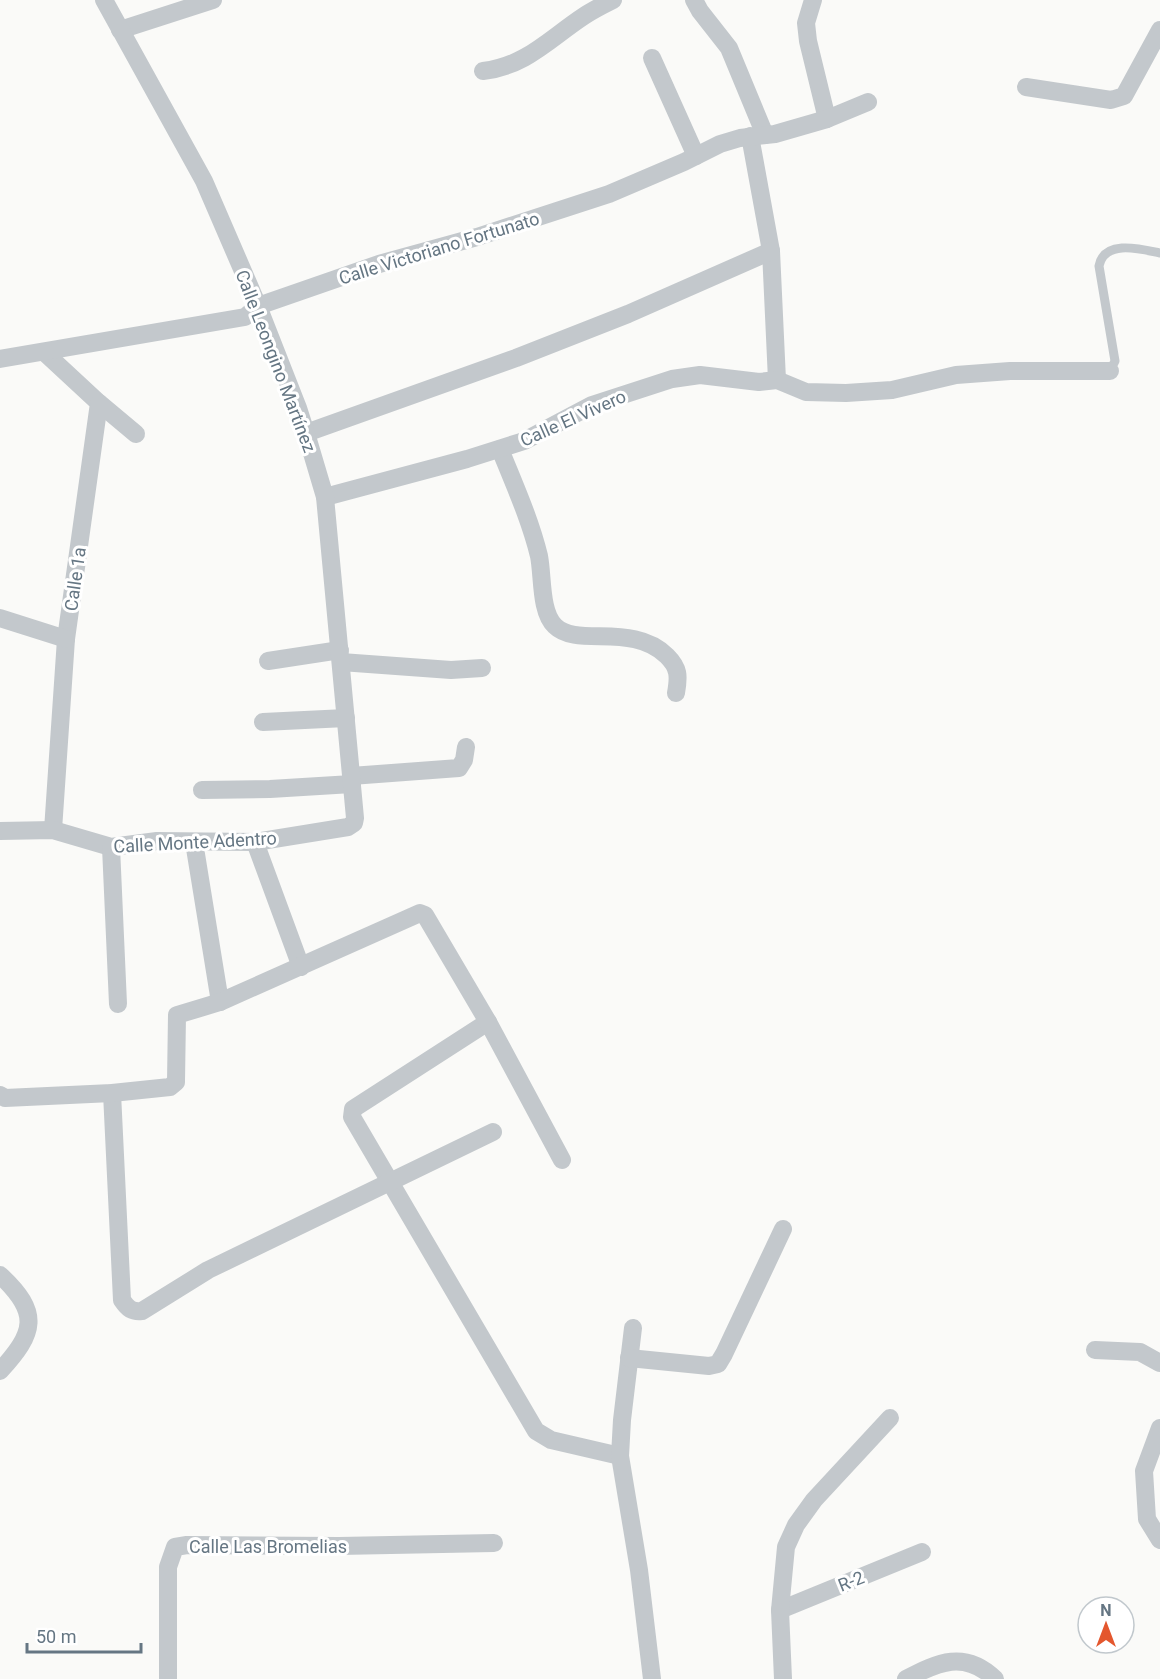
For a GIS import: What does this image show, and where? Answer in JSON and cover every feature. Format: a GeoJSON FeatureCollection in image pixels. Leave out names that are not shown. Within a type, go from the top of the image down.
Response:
{"type":"FeatureCollection","features":[{"type":"Feature","properties":{"kind":"street","name":"Calle Leongino Martínez"},"geometry":{"type":"LineString","coordinates":[[104,0],[204,181],[258,306],[298,408],[326,497],[354,823]]}},
{"type":"Feature","properties":{"kind":"street"},"geometry":{"type":"LineString","coordinates":[[120,30],[213,0]]}},
{"type":"Feature","properties":{"kind":"street"},"geometry":{"type":"LineString","coordinates":[[483,71],[501,69],[522,60],[585,15],[613,0]]}},
{"type":"Feature","properties":{"kind":"street"},"geometry":{"type":"LineString","coordinates":[[694,0],[729,48],[758,136],[771,251],[777,380]]}},
{"type":"Feature","properties":{"kind":"street"},"geometry":{"type":"LineString","coordinates":[[813,0],[806,23],[808,41],[828,119]]}},
{"type":"Feature","properties":{"kind":"street"},"geometry":{"type":"LineString","coordinates":[[1026,87],[1111,100],[1119,99],[1124,96],[1160,30]]}},
{"type":"Feature","properties":{"kind":"street"},"geometry":{"type":"LineString","coordinates":[[652,58],[696,156]]}},
{"type":"Feature","properties":{"kind":"street","name":"Calle Victoriano Fortunato"},"geometry":{"type":"LineString","coordinates":[[0,359],[244,317],[258,306],[379,264],[477,237],[609,194],[720,144],[775,134],[828,119],[868,102]]}},
{"type":"Feature","properties":{"kind":"street"},"geometry":{"type":"LineString","coordinates":[[306,433],[516,358],[628,314],[771,251]]}},
{"type":"Feature","properties":{"kind":"street"},"geometry":{"type":"LineString","coordinates":[[44,352],[136,434]]}},
{"type":"Feature","properties":{"kind":"street","name":"Calle El Vivero"},"geometry":{"type":"LineString","coordinates":[[326,497],[524,441],[592,405],[672,379],[700,375],[759,382],[777,380],[806,392],[846,393],[892,390],[956,375],[1010,371],[1110,371]]}},
{"type":"Feature","properties":{"kind":"street","name":"Calle 1a"},"geometry":{"type":"LineString","coordinates":[[53,830],[66,639],[99,403]]}},
{"type":"Feature","properties":{"kind":"street"},"geometry":{"type":"LineString","coordinates":[[500,449],[525,511],[539,556],[547,613],[555,627],[572,635],[608,635],[640,639],[660,648],[676,664],[678,679],[676,693]]}},
{"type":"Feature","properties":{"kind":"street"},"geometry":{"type":"LineString","coordinates":[[0,618],[66,639]]}},
{"type":"Feature","properties":{"kind":"street"},"geometry":{"type":"LineString","coordinates":[[268,661],[340,656],[451,670],[482,668]]}},
{"type":"Feature","properties":{"kind":"street"},"geometry":{"type":"LineString","coordinates":[[263,722],[346,718]]}},
{"type":"Feature","properties":{"kind":"street"},"geometry":{"type":"LineString","coordinates":[[202,790],[270,789],[459,768],[464,760],[466,747]]}},
{"type":"Feature","properties":{"kind":"street","name":"Calle Monte Adentro"},"geometry":{"type":"LineString","coordinates":[[0,831],[53,830],[111,848],[157,842],[255,842],[348,827],[354,823]]}},
{"type":"Feature","properties":{"kind":"street"},"geometry":{"type":"LineString","coordinates":[[194,842],[220,1002]]}},
{"type":"Feature","properties":{"kind":"street"},"geometry":{"type":"LineString","coordinates":[[255,842],[301,967]]}},
{"type":"Feature","properties":{"kind":"street"},"geometry":{"type":"LineString","coordinates":[[111,848],[118,1004]]}},
{"type":"Feature","properties":{"kind":"street"},"geometry":{"type":"LineString","coordinates":[[0,1096],[5,1098],[112,1093],[174,1085],[176,1082],[177,1015],[220,1002],[420,913],[425,915],[488,1022],[562,1160]]}},
{"type":"Feature","properties":{"kind":"street"},"geometry":{"type":"LineString","coordinates":[[488,1022],[353,1109],[352,1117],[536,1431],[551,1440],[620,1456]]}},
{"type":"Feature","properties":{"kind":"street"},"geometry":{"type":"LineString","coordinates":[[112,1093],[122,1300],[127,1308],[134,1312],[142,1311],[208,1270],[493,1132]]}},
{"type":"Feature","properties":{"kind":"street"},"geometry":{"type":"LineString","coordinates":[[629,1358],[709,1366],[718,1364],[783,1229]]}},
{"type":"Feature","properties":{"kind":"street"},"geometry":{"type":"LineString","coordinates":[[0,1275],[18,1292],[26,1308],[28,1323],[25,1338],[19,1350],[0,1371]]}},
{"type":"Feature","properties":{"kind":"street"},"geometry":{"type":"LineString","coordinates":[[633,1328],[620,1456],[639,1570],[652,1679]]}},
{"type":"Feature","properties":{"kind":"street"},"geometry":{"type":"LineString","coordinates":[[1095,1350],[1140,1352],[1160,1363]]}},
{"type":"Feature","properties":{"kind":"street"},"geometry":{"type":"LineString","coordinates":[[783,1679],[780,1610],[786,1547],[796,1525],[814,1500],[890,1418]]}},
{"type":"Feature","properties":{"kind":"street"},"geometry":{"type":"LineString","coordinates":[[1160,1428],[1144,1471],[1147,1519],[1160,1540]]}},
{"type":"Feature","properties":{"kind":"street","name":"Calle Las Bromelias"},"geometry":{"type":"LineString","coordinates":[[168,1679],[168,1567],[175,1547],[187,1545],[339,1546],[494,1543]]}},
{"type":"Feature","properties":{"kind":"street","name":"R-2"},"geometry":{"type":"LineString","coordinates":[[780,1610],[922,1552]]}},
{"type":"Feature","properties":{"kind":"street"},"geometry":{"type":"LineString","coordinates":[[906,1679],[951,1660],[969,1662],[987,1671],[995,1679]]}},
{"type":"Feature","properties":{"kind":"lane"},"geometry":{"type":"LineString","coordinates":[[1110,371],[1115,361],[1099,266],[1100,259],[1107,251],[1118,248],[1160,253]]}}]}
